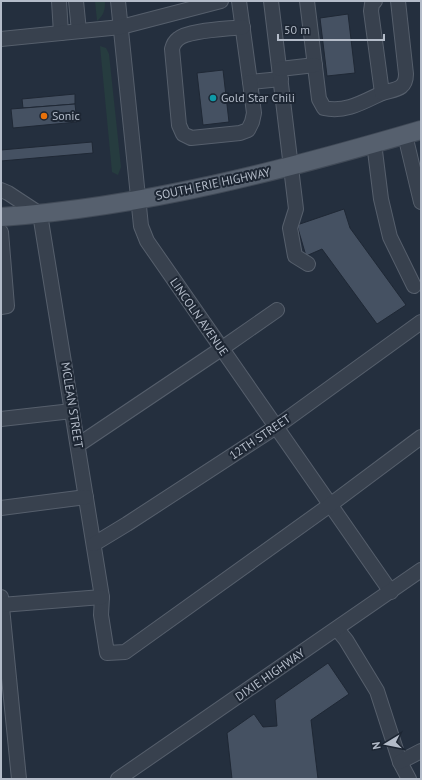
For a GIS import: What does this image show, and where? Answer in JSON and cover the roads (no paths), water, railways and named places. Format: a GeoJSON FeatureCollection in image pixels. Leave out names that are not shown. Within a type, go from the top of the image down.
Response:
{"type":"FeatureCollection","features":[{"type":"Feature","properties":{"kind":"main road","name":"SOUTH ERIE HIGHWAY"},"geometry":{"type":"LineString","coordinates":[[1,217],[40,214],[138,200],[291,166],[413,132]]}},
{"type":"Feature","properties":{"kind":"street"},"geometry":{"type":"LineString","coordinates":[[59,1],[61,33]]}},
{"type":"Feature","properties":{"kind":"street"},"geometry":{"type":"LineString","coordinates":[[76,1],[79,31]]}},
{"type":"Feature","properties":{"kind":"street","name":"LINCOLN AVENUE"},"geometry":{"type":"LineString","coordinates":[[118,1],[141,226],[147,241],[391,592]]}},
{"type":"Feature","properties":{"kind":"street"},"geometry":{"type":"LineString","coordinates":[[1,39],[121,27],[221,1]]}},
{"type":"Feature","properties":{"kind":"street"},"geometry":{"type":"LineString","coordinates":[[239,1],[243,27],[254,113],[252,122],[248,130],[240,133],[191,138],[183,134],[178,126],[172,49],[174,42],[188,34],[243,27]]}},
{"type":"Feature","properties":{"kind":"street"},"geometry":{"type":"LineString","coordinates":[[271,1],[296,209],[290,228],[295,256],[308,264]]}},
{"type":"Feature","properties":{"kind":"street"},"geometry":{"type":"LineString","coordinates":[[307,1],[319,99],[324,108],[334,110],[348,108],[382,93],[402,87],[406,81],[398,1]]}},
{"type":"Feature","properties":{"kind":"street"},"geometry":{"type":"LineString","coordinates":[[375,1],[372,4],[371,11],[382,93]]}},
{"type":"Feature","properties":{"kind":"street"},"geometry":{"type":"LineString","coordinates":[[250,82],[315,65]]}},
{"type":"Feature","properties":{"kind":"street"},"geometry":{"type":"LineString","coordinates":[[413,132],[421,202]]}},
{"type":"Feature","properties":{"kind":"street"},"geometry":{"type":"LineString","coordinates":[[374,143],[381,199],[390,237],[414,286]]}},
{"type":"Feature","properties":{"kind":"street"},"geometry":{"type":"LineString","coordinates":[[1,190],[40,214]]}},
{"type":"Feature","properties":{"kind":"street","name":"MCLEAN STREET"},"geometry":{"type":"LineString","coordinates":[[40,214],[94,544],[102,597],[101,615],[107,653],[124,652],[330,505]]}},
{"type":"Feature","properties":{"kind":"street"},"geometry":{"type":"LineString","coordinates":[[1,232],[8,306],[1,307]]}},
{"type":"Feature","properties":{"kind":"street"},"geometry":{"type":"LineString","coordinates":[[78,445],[277,310]]}},
{"type":"Feature","properties":{"kind":"street","name":"12TH STREET"},"geometry":{"type":"LineString","coordinates":[[94,544],[276,427],[421,322]]}},
{"type":"Feature","properties":{"kind":"street"},"geometry":{"type":"LineString","coordinates":[[1,419],[72,410]]}},
{"type":"Feature","properties":{"kind":"street"},"geometry":{"type":"LineString","coordinates":[[330,505],[421,437]]}},
{"type":"Feature","properties":{"kind":"street"},"geometry":{"type":"LineString","coordinates":[[1,508],[86,497]]}},
{"type":"Feature","properties":{"kind":"street","name":"DIXIE HIGHWAY"},"geometry":{"type":"LineString","coordinates":[[118,779],[421,570]]}},
{"type":"Feature","properties":{"kind":"street"},"geometry":{"type":"LineString","coordinates":[[19,779],[1,602],[102,597]]}},
{"type":"Feature","properties":{"kind":"street"},"geometry":{"type":"LineString","coordinates":[[337,629],[346,640],[377,691],[400,762],[410,779]]}},
{"type":"Feature","properties":{"kind":"street"},"geometry":{"type":"LineString","coordinates":[[400,762],[421,751]]}},
{"type":"Feature","properties":{"kind":"place","name":"Gold Star Chili"},"geometry":{"type":"Point","coordinates":[213,98]}},
{"type":"Feature","properties":{"kind":"place","name":"Sonic"},"geometry":{"type":"Point","coordinates":[44,116]}}]}
